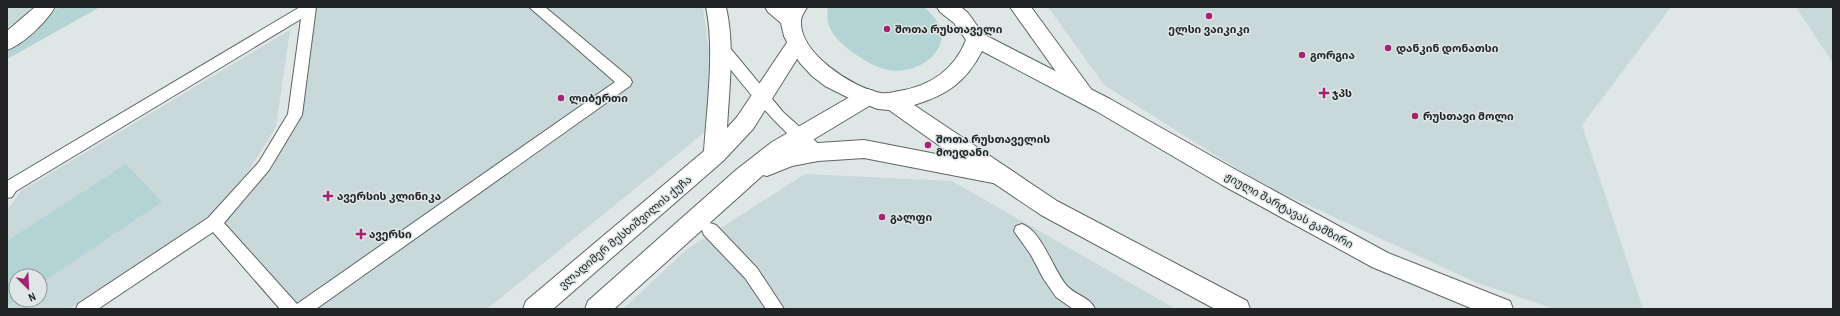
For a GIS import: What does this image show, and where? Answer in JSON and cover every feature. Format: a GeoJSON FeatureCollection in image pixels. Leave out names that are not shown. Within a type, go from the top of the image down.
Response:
{"type":"FeatureCollection","features":[{"type":"Feature","properties":{"kind":"street"},"geometry":{"type":"LineString","coordinates":[[7,42],[29,25],[45,7]]}},
{"type":"Feature","properties":{"kind":"street"},"geometry":{"type":"LineString","coordinates":[[715,155],[720,46],[719,20],[716,7]]}},
{"type":"Feature","properties":{"kind":"street"},"geometry":{"type":"LineString","coordinates":[[775,7],[794,13],[793,36],[815,68],[836,84],[877,101],[893,101],[914,97],[949,80],[962,67],[971,54],[976,39]]}},
{"type":"Feature","properties":{"kind":"street"},"geometry":{"type":"LineString","coordinates":[[1020,7],[1084,95]]}},
{"type":"Feature","properties":{"kind":"street"},"geometry":{"type":"LineString","coordinates":[[958,11],[976,39],[1084,95]]}},
{"type":"Feature","properties":{"kind":"street"},"geometry":{"type":"LineString","coordinates":[[715,155],[746,123],[797,43]]}},
{"type":"Feature","properties":{"kind":"street","name":"ჟიული შარტავას გამზირი"},"geometry":{"type":"LineString","coordinates":[[1084,95],[1230,178],[1380,260],[1501,309]]}},
{"type":"Feature","properties":{"kind":"street"},"geometry":{"type":"LineString","coordinates":[[597,309],[744,177],[780,148],[867,97]]}},
{"type":"Feature","properties":{"kind":"street"},"geometry":{"type":"LineString","coordinates":[[893,101],[998,175],[1049,208],[1238,309]]}},
{"type":"Feature","properties":{"kind":"street"},"geometry":{"type":"LineString","coordinates":[[744,177],[789,158],[818,152],[864,149],[998,175]]}},
{"type":"Feature","properties":{"kind":"street","name":"ვლადიმერ მესხიშვილის ქუჩა"},"geometry":{"type":"LineString","coordinates":[[535,309],[715,155]]}},
{"type":"Feature","properties":{"kind":"lane"},"geometry":{"type":"LineString","coordinates":[[303,309],[625,82],[536,7]]}},
{"type":"Feature","properties":{"kind":"lane"},"geometry":{"type":"LineString","coordinates":[[7,192],[11,186],[309,8]]}},
{"type":"Feature","properties":{"kind":"lane"},"geometry":{"type":"LineString","coordinates":[[84,309],[214,223],[264,166],[296,115],[309,8]]}},
{"type":"Feature","properties":{"kind":"lane"},"geometry":{"type":"LineString","coordinates":[[720,46],[761,100],[797,137],[818,152]]}},
{"type":"Feature","properties":{"kind":"lane"},"geometry":{"type":"LineString","coordinates":[[214,223],[290,309]]}},
{"type":"Feature","properties":{"kind":"lane"},"geometry":{"type":"LineString","coordinates":[[710,230],[751,273],[776,309]]}},
{"type":"Feature","properties":{"kind":"lane"},"geometry":{"type":"LineString","coordinates":[[1022,232],[1037,250],[1049,274],[1062,292],[1086,309]]}},
{"type":"Feature","properties":{"kind":"shaded area"},"geometry":{"type":"Polygon","coordinates":[[[7,7],[31,7],[26,15],[7,28],[7,7]]]}},
{"type":"Feature","properties":{"kind":"shaded area"},"geometry":{"type":"Polygon","coordinates":[[[59,7],[100,7],[7,59],[7,47],[59,7]]]}},
{"type":"Feature","properties":{"kind":"shaded area"},"geometry":{"type":"Polygon","coordinates":[[[313,7],[703,7],[713,83],[716,123],[487,309],[300,309],[224,222],[271,170],[298,114],[313,7]]]}},
{"type":"Feature","properties":{"kind":"shaded area"},"geometry":{"type":"Polygon","coordinates":[[[828,7],[924,7],[933,16],[942,31],[941,43],[933,56],[920,65],[896,71],[883,69],[858,56],[847,48],[834,35],[829,25],[827,14],[828,7]]]}},
{"type":"Feature","properties":{"kind":"shaded area"},"geometry":{"type":"Polygon","coordinates":[[[1048,7],[1671,7],[1582,125],[1643,309],[1555,309],[1475,282],[1260,183],[1104,85],[1048,7]]]}},
{"type":"Feature","properties":{"kind":"shaded area"},"geometry":{"type":"Polygon","coordinates":[[[1796,7],[1833,7],[1833,63],[1796,7]]]}},
{"type":"Feature","properties":{"kind":"shaded area"},"geometry":{"type":"Polygon","coordinates":[[[290,30],[276,127],[247,173],[202,224],[69,309],[7,309],[7,210],[21,191],[290,30]]]}},
{"type":"Feature","properties":{"kind":"shaded area"},"geometry":{"type":"Polygon","coordinates":[[[126,164],[162,202],[48,279],[48,268],[8,268],[7,306],[7,241],[126,164]]]}},
{"type":"Feature","properties":{"kind":"shaded area"},"geometry":{"type":"Polygon","coordinates":[[[805,174],[952,181],[1176,309],[623,309],[686,250],[805,174]]]}},
{"type":"Feature","properties":{"kind":"place","name":"ელსი ვაიკიკი"},"geometry":{"type":"Point","coordinates":[1209,16]}},
{"type":"Feature","properties":{"kind":"place","name":"შოთა რუსთაველი"},"geometry":{"type":"Point","coordinates":[887,29]}},
{"type":"Feature","properties":{"kind":"place","name":"დანკინ დონათსი"},"geometry":{"type":"Point","coordinates":[1388,48]}},
{"type":"Feature","properties":{"kind":"place","name":"გორგია"},"geometry":{"type":"Point","coordinates":[1302,55]}},
{"type":"Feature","properties":{"kind":"place","name":"ჯპს"},"geometry":{"type":"Point","coordinates":[1324,93]}},
{"type":"Feature","properties":{"kind":"place","name":"ლიბერთი"},"geometry":{"type":"Point","coordinates":[561,98]}},
{"type":"Feature","properties":{"kind":"place","name":"რუსთავი მოლი"},"geometry":{"type":"Point","coordinates":[1415,116]}},
{"type":"Feature","properties":{"kind":"place","name":"შოთა რუსთაველის მოედანი"},"geometry":{"type":"Point","coordinates":[928,145]}},
{"type":"Feature","properties":{"kind":"place","name":"ავერსის კლინიკა"},"geometry":{"type":"Point","coordinates":[328,196]}},
{"type":"Feature","properties":{"kind":"place","name":"გალფი"},"geometry":{"type":"Point","coordinates":[882,217]}},
{"type":"Feature","properties":{"kind":"place","name":"ავერსი"},"geometry":{"type":"Point","coordinates":[361,234]}}]}
